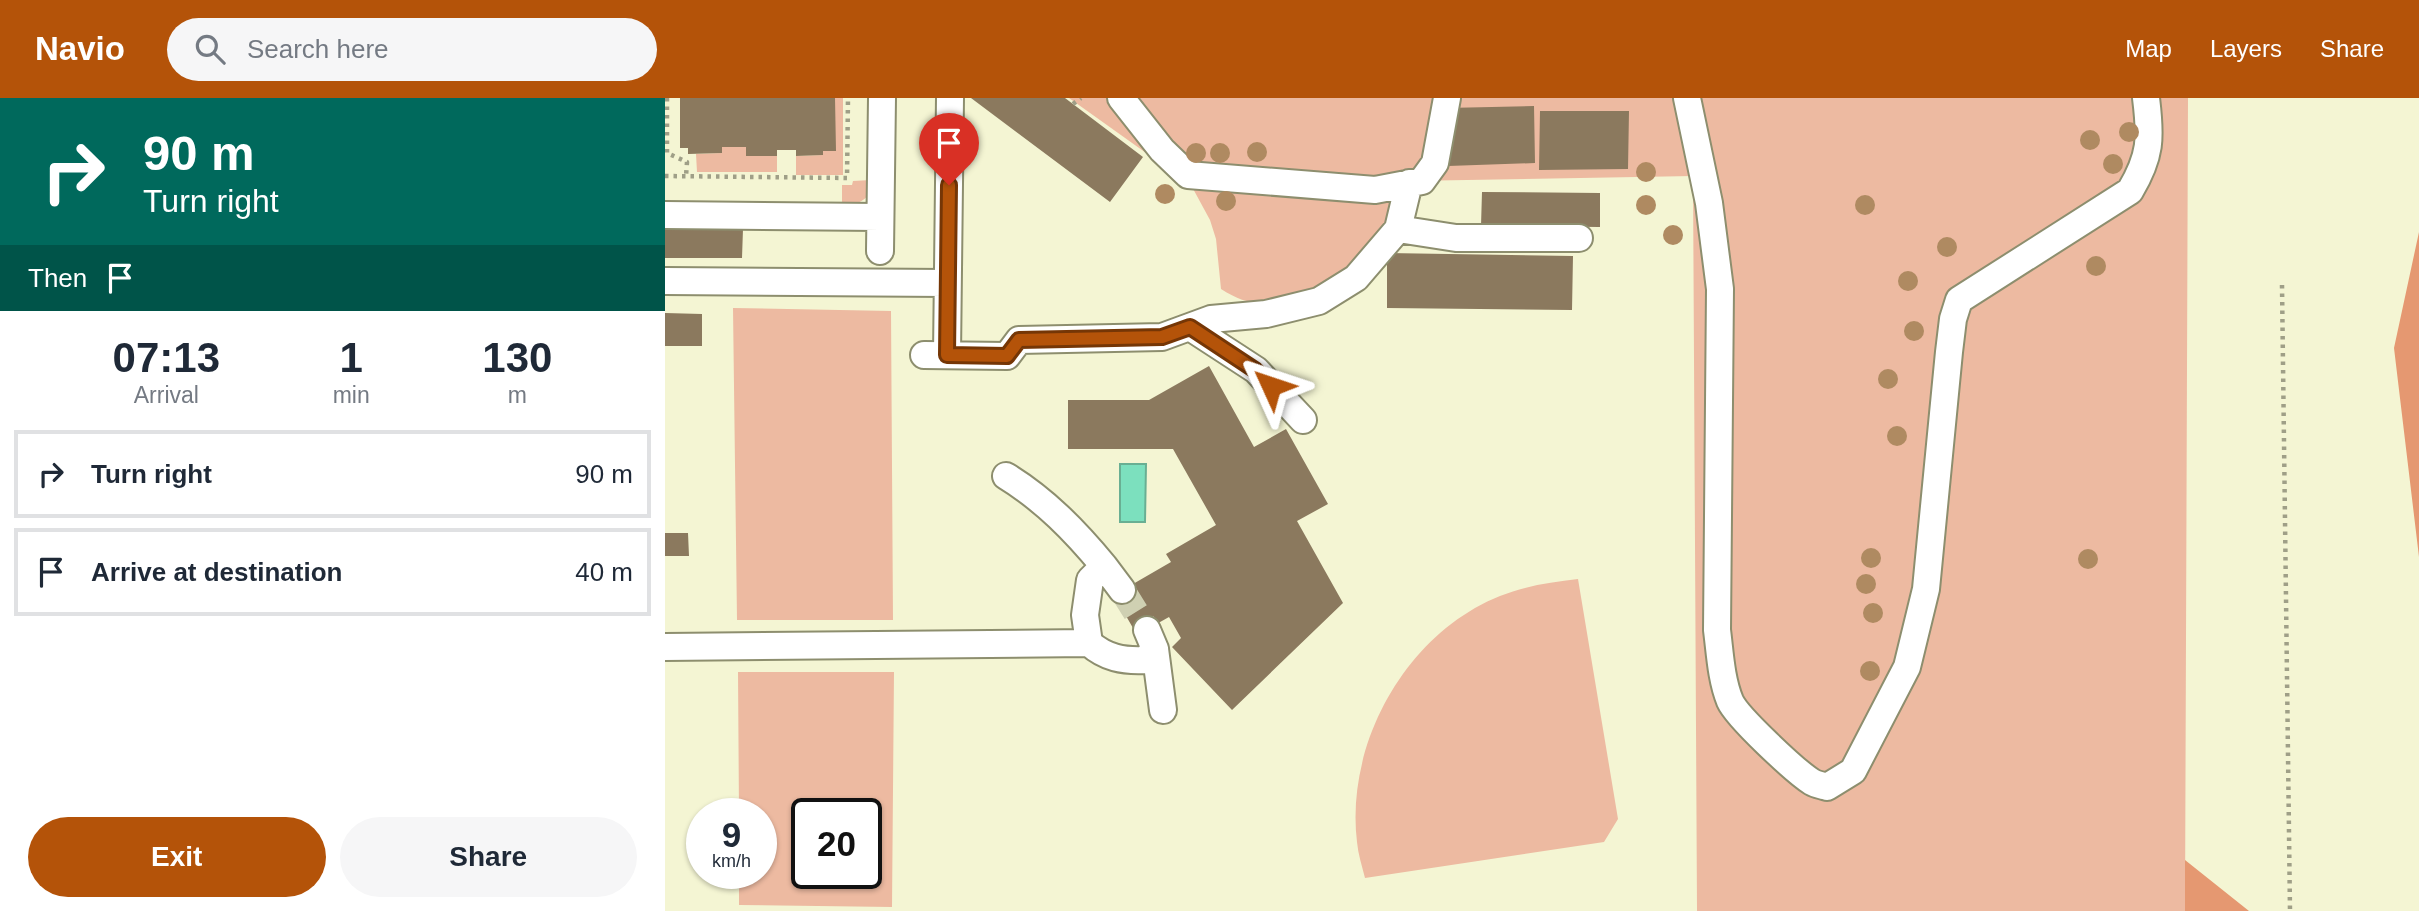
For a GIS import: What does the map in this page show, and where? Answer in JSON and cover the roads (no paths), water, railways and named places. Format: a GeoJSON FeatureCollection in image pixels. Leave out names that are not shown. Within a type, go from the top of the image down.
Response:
{"type":"FeatureCollection","features":[{"type":"Feature","properties":{"kind":"street"},"geometry":{"type":"LineString","coordinates":[[880,251],[882,98]]}},
{"type":"Feature","properties":{"kind":"street"},"geometry":{"type":"LineString","coordinates":[[950,98],[947,284],[935,355],[1007,356],[1019,340],[1162,337],[1211,319],[1266,314],[1319,301],[1356,278],[1398,229],[1409,183]]}},
{"type":"Feature","properties":{"kind":"street"},"geometry":{"type":"LineString","coordinates":[[1122,98],[1161,150],[1188,175],[1375,190],[1422,181],[1435,163],[1447,98]]}},
{"type":"Feature","properties":{"kind":"street"},"geometry":{"type":"LineString","coordinates":[[1687,98],[1709,203],[1720,289],[1717,630],[1721,667],[1730,702],[1746,723],[1803,775],[1815,784],[1827,787],[1853,771],[1907,667],[1926,589],[1952,330],[1959,300],[2130,191],[2142,171],[2150,144],[2146,98]]}},
{"type":"Feature","properties":{"kind":"street"},"geometry":{"type":"LineString","coordinates":[[665,215],[880,217]]}},
{"type":"Feature","properties":{"kind":"street"},"geometry":{"type":"LineString","coordinates":[[1398,229],[1456,238],[1579,238]]}},
{"type":"Feature","properties":{"kind":"street"},"geometry":{"type":"LineString","coordinates":[[665,281],[947,284]]}},
{"type":"Feature","properties":{"kind":"street"},"geometry":{"type":"LineString","coordinates":[[1190,327],[1255,370],[1303,420]]}},
{"type":"Feature","properties":{"kind":"street"},"geometry":{"type":"LineString","coordinates":[[1006,476],[1044,503],[1071,528],[1122,590]]}},
{"type":"Feature","properties":{"kind":"street"},"geometry":{"type":"LineString","coordinates":[[1104,566],[1090,580],[1084,615],[1089,643],[1099,652],[1127,661],[1145,660],[1151,639],[1161,681],[1163,710]]}},
{"type":"Feature","properties":{"kind":"street"},"geometry":{"type":"LineString","coordinates":[[665,647],[1089,643]]}},
{"type":"Feature","properties":{"kind":"tunnel"},"geometry":{"type":"LineString","coordinates":[[1122,590],[1147,630]]}}]}
